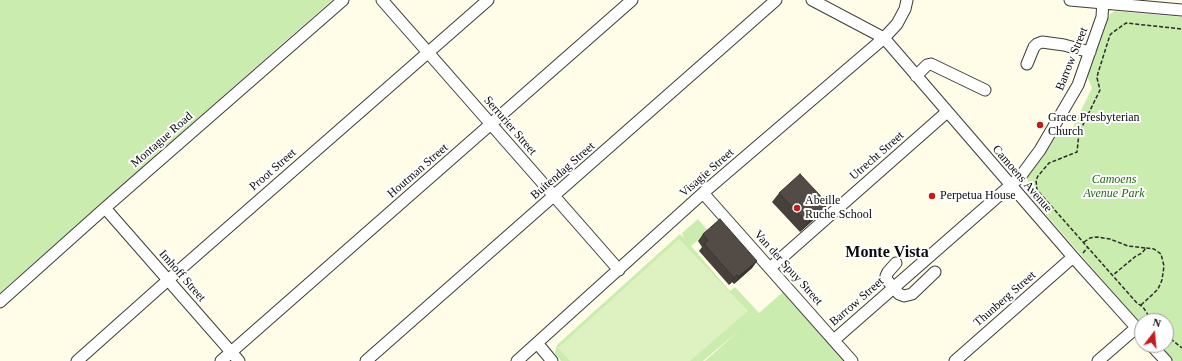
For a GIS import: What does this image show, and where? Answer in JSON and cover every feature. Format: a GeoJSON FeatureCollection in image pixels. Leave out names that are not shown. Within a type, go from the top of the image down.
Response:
{"type":"FeatureCollection","features":[{"type":"Feature","properties":{"kind":"street","name":"Montague Road"},"geometry":{"type":"LineString","coordinates":[[0,302],[343,0]]}},
{"type":"Feature","properties":{"kind":"street","name":"Serrurier Street"},"geometry":{"type":"LineString","coordinates":[[382,0],[619,270]]}},
{"type":"Feature","properties":{"kind":"street","name":"Proot Street"},"geometry":{"type":"LineString","coordinates":[[77,361],[488,0]]}},
{"type":"Feature","properties":{"kind":"street","name":"Houtman Street"},"geometry":{"type":"LineString","coordinates":[[221,361],[632,0]]}},
{"type":"Feature","properties":{"kind":"street","name":"Buitendag Street"},"geometry":{"type":"LineString","coordinates":[[366,361],[776,0]]}},
{"type":"Feature","properties":{"kind":"street"},"geometry":{"type":"LineString","coordinates":[[812,0],[884,38]]}},
{"type":"Feature","properties":{"kind":"street","name":"Visagie Street"},"geometry":{"type":"LineString","coordinates":[[517,361],[703,193],[884,38],[897,24],[905,9],[907,0]]}},
{"type":"Feature","properties":{"kind":"street"},"geometry":{"type":"LineString","coordinates":[[1070,0],[1103,1],[1182,10]]}},
{"type":"Feature","properties":{"kind":"street","name":"Barrow Street"},"geometry":{"type":"LineString","coordinates":[[834,340],[1020,176],[1044,144],[1078,85],[1102,17],[1103,1]]}},
{"type":"Feature","properties":{"kind":"street","name":"Camoens Avenue"},"geometry":{"type":"LineString","coordinates":[[884,38],[1010,185],[1134,325]]}},
{"type":"Feature","properties":{"kind":"street"},"geometry":{"type":"LineString","coordinates":[[1027,64],[1034,47],[1042,42],[1064,45],[1090,52]]}},
{"type":"Feature","properties":{"kind":"street"},"geometry":{"type":"LineString","coordinates":[[916,76],[927,65],[931,64],[984,90]]}},
{"type":"Feature","properties":{"kind":"street","name":"Utrecht Street"},"geometry":{"type":"LineString","coordinates":[[770,268],[947,112]]}},
{"type":"Feature","properties":{"kind":"street","name":"Van der Spuy Street"},"geometry":{"type":"LineString","coordinates":[[703,193],[852,361]]}},
{"type":"Feature","properties":{"kind":"street","name":"Imhoff Street"},"geometry":{"type":"LineString","coordinates":[[105,208],[239,361]]}},
{"type":"Feature","properties":{"kind":"street","name":"Thunberg Street"},"geometry":{"type":"LineString","coordinates":[[955,361],[1073,257]]}},
{"type":"Feature","properties":{"kind":"street"},"geometry":{"type":"LineString","coordinates":[[896,263],[886,276],[892,288],[904,296],[912,294],[935,272]]}},
{"type":"Feature","properties":{"kind":"street"},"geometry":{"type":"LineString","coordinates":[[1098,361],[1134,335]]}},
{"type":"Feature","properties":{"kind":"street"},"geometry":{"type":"LineString","coordinates":[[537,343],[552,361]]}},
{"type":"Feature","properties":{"kind":"street"},"geometry":{"type":"LineString","coordinates":[[1158,353],[1166,361]]}},
{"type":"Feature","properties":{"kind":"path"},"geometry":{"type":"LineString","coordinates":[[1146,313],[1141,305],[1137,303],[1037,190],[1036,180],[1049,163],[1077,152],[1079,133],[1100,90],[1097,78],[1110,35],[1126,23],[1182,29]]}},
{"type":"Feature","properties":{"kind":"path"},"geometry":{"type":"LineString","coordinates":[[1084,242],[1090,238],[1097,237],[1110,239],[1128,246],[1154,249],[1161,254],[1164,266],[1162,280],[1153,294],[1141,305]]}},
{"type":"Feature","properties":{"kind":"path"},"geometry":{"type":"LineString","coordinates":[[1113,275],[1136,256],[1142,253],[1146,248]]}},
{"type":"Feature","properties":{"kind":"path"},"geometry":{"type":"LineString","coordinates":[[1174,342],[1182,348]]}},
{"type":"Feature","properties":{"kind":"green space"},"geometry":{"type":"Polygon","coordinates":[[[0,0],[332,0],[0,293],[0,0]]]}},
{"type":"Feature","properties":{"kind":"green space","name":"Camoens Avenue Park"},"geometry":{"type":"Polygon","coordinates":[[[1115,11],[1182,17],[1182,361],[1173,361],[1166,353],[1174,353],[1174,313],[1134,313],[1134,316],[1028,194],[1026,189],[1028,180],[1026,178],[1058,133],[1069,135],[1092,88],[1087,76],[1110,14],[1115,11]]]}},
{"type":"Feature","properties":{"kind":"green space"},"geometry":{"type":"Polygon","coordinates":[[[698,219],[708,231],[691,246],[730,291],[735,287],[759,313],[783,292],[845,361],[705,361],[742,328],[703,361],[561,361],[555,353],[557,345],[680,234],[684,238],[682,233],[698,219]]]}},
{"type":"Feature","properties":{"kind":"green space"},"geometry":{"type":"Polygon","coordinates":[[[679,239],[748,311],[690,361],[570,361],[558,348],[679,239]]]}},
{"type":"Feature","properties":{"kind":"building"},"geometry":{"type":"Polygon","coordinates":[[[800,174],[828,204],[807,223],[779,193],[800,174]]]}},
{"type":"Feature","properties":{"kind":"building"},"geometry":{"type":"Polygon","coordinates":[[[720,219],[757,261],[739,276],[737,275],[734,278],[704,244],[708,241],[703,234],[720,219]]]}},
{"type":"Feature","properties":{"kind":"place","name":"Grace Presbyterian Church"},"geometry":{"type":"Point","coordinates":[1040,125]}},
{"type":"Feature","properties":{"kind":"place","name":"Perpetua House"},"geometry":{"type":"Point","coordinates":[932,196]}},
{"type":"Feature","properties":{"kind":"place","name":"Abeille Ruche School"},"geometry":{"type":"Point","coordinates":[797,208]}},
{"type":"Feature","properties":{"kind":"district","name":"Monte Vista"},"geometry":{"type":"Point","coordinates":[887,253]}}]}
